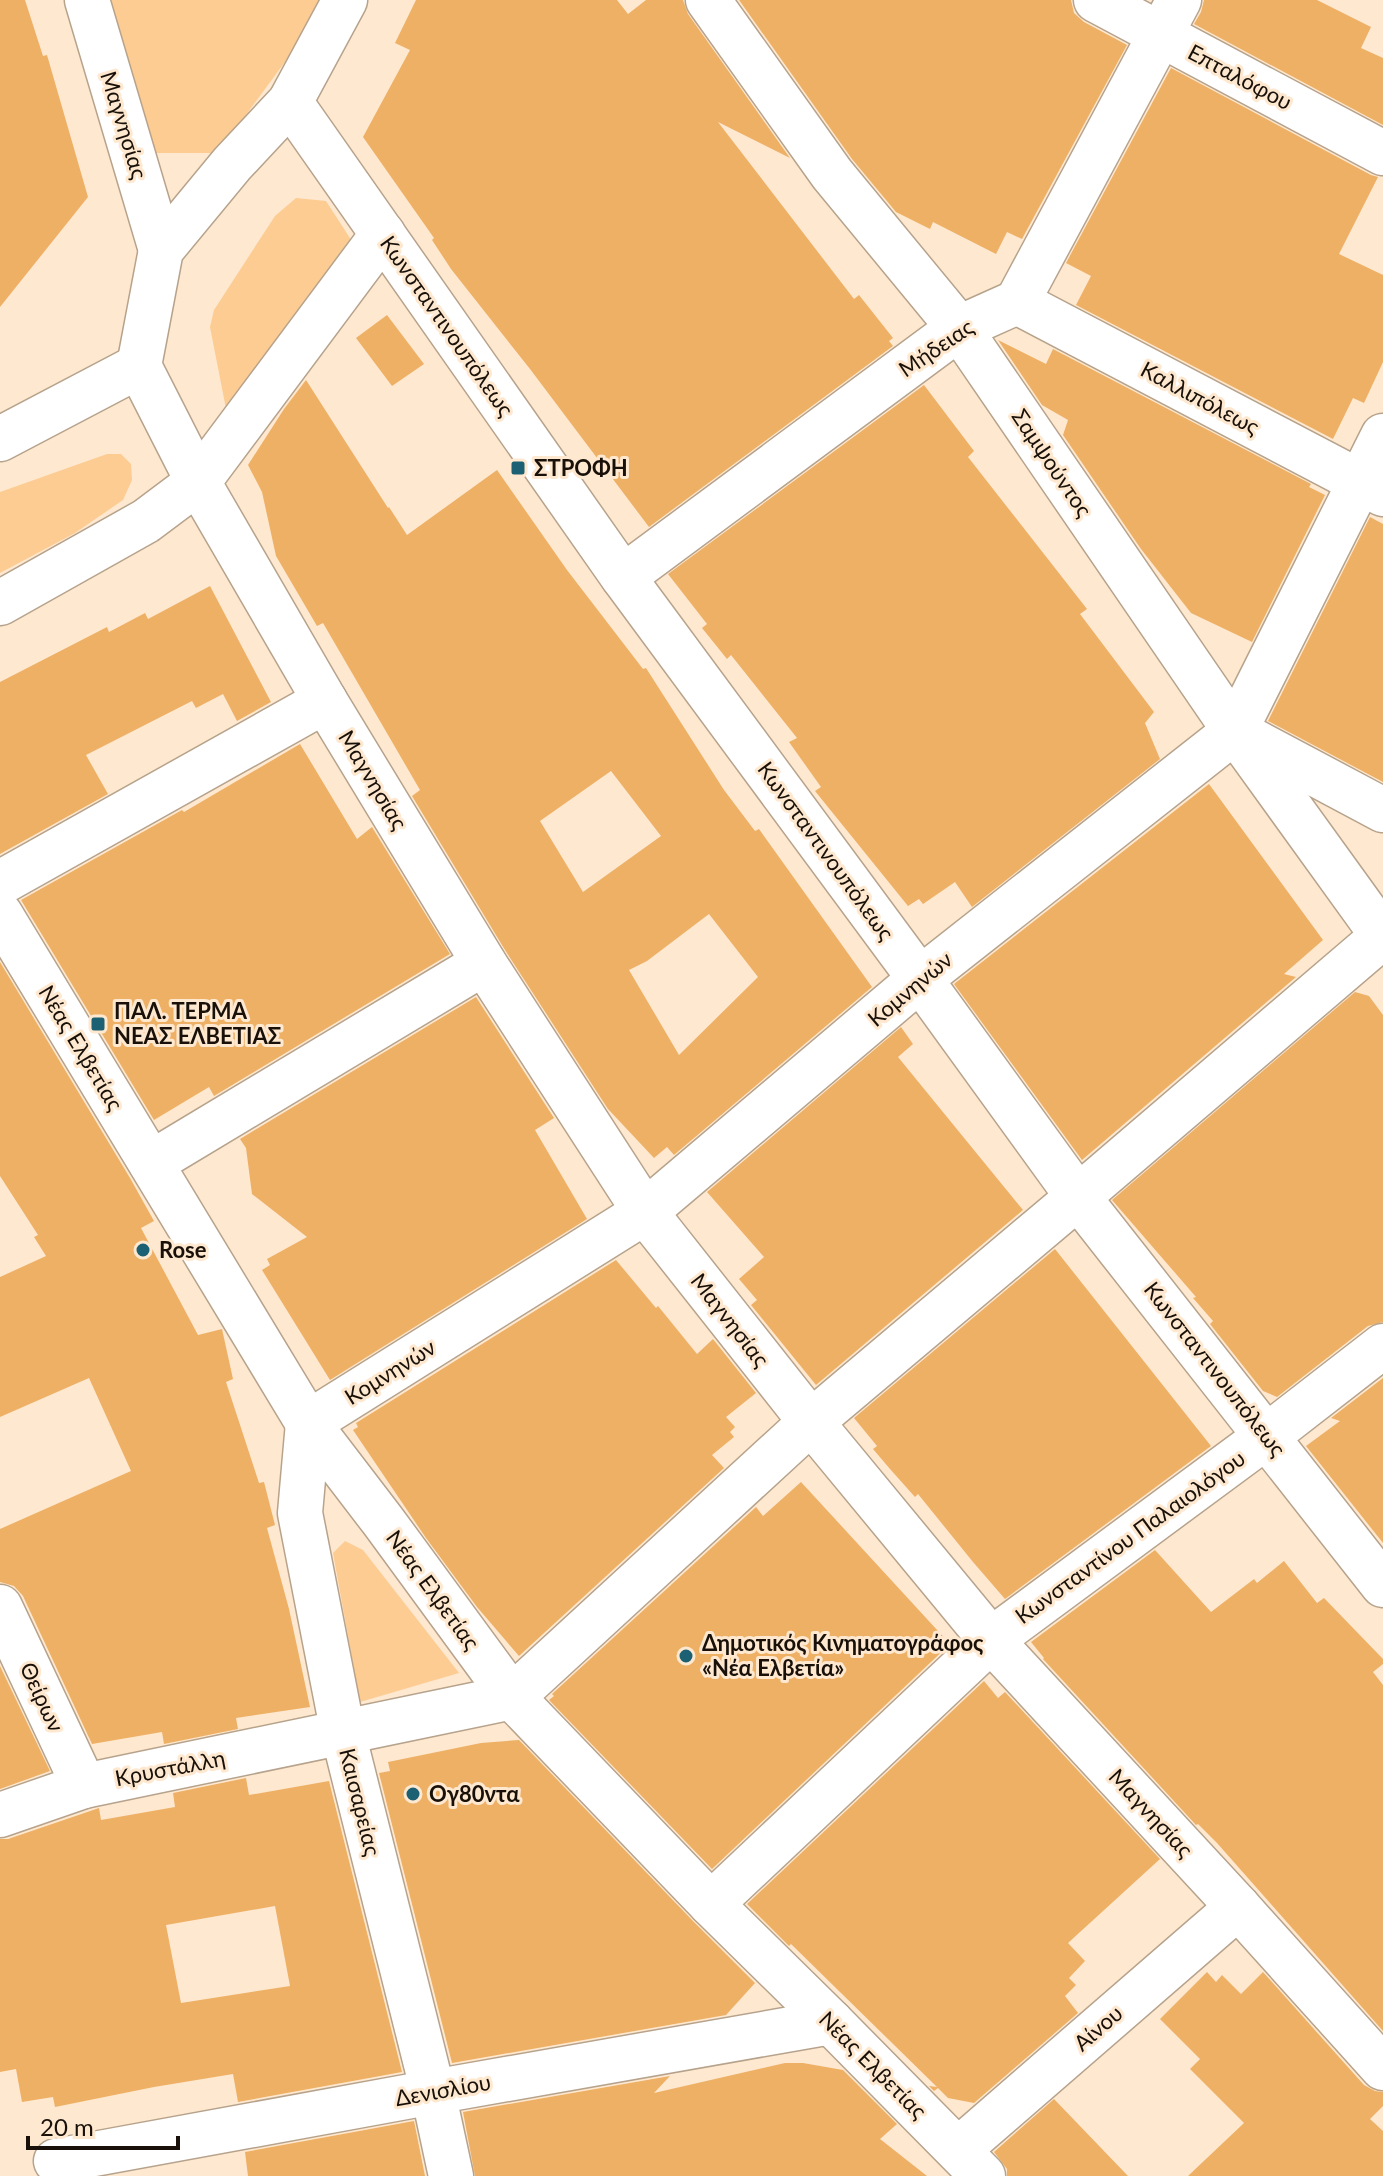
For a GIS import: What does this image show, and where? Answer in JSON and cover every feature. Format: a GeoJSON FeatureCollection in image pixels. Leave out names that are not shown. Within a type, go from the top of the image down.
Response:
{"type":"FeatureCollection","features":[{"type":"Feature","properties":{"kind":"street","name":"Μαγνησίας"},"geometry":{"type":"LineString","coordinates":[[87,0],[161,250]]}},
{"type":"Feature","properties":{"kind":"street"},"geometry":{"type":"LineString","coordinates":[[0,439],[139,366],[161,250],[232,164],[290,102],[345,0]]}},
{"type":"Feature","properties":{"kind":"street","name":"Σαμψούντος"},"geometry":{"type":"LineString","coordinates":[[708,0],[832,174],[959,328],[1235,731],[1383,936]]}},
{"type":"Feature","properties":{"kind":"street","name":"Επταλόφου"},"geometry":{"type":"LineString","coordinates":[[1096,0],[1170,17],[1383,153]]}},
{"type":"Feature","properties":{"kind":"street"},"geometry":{"type":"LineString","coordinates":[[1017,302],[1170,17]]}},
{"type":"Feature","properties":{"kind":"street","name":"Κωνσταντινουπόλεως"},"geometry":{"type":"LineString","coordinates":[[290,102],[623,577],[1078,1197],[1383,1585]]}},
{"type":"Feature","properties":{"kind":"street"},"geometry":{"type":"LineString","coordinates":[[0,603],[146,521],[198,482],[383,234]]}},
{"type":"Feature","properties":{"kind":"street","name":"Μήδειας"},"geometry":{"type":"LineString","coordinates":[[623,577],[959,328],[1017,302]]}},
{"type":"Feature","properties":{"kind":"street","name":"Καλλιπόλεως"},"geometry":{"type":"LineString","coordinates":[[1017,302],[1372,488]]}},
{"type":"Feature","properties":{"kind":"street","name":"Μαγνησίας"},"geometry":{"type":"LineString","coordinates":[[139,366],[198,482],[325,701],[484,963],[645,1212],[811,1422],[991,1640],[1383,2068]]}},
{"type":"Feature","properties":{"kind":"street","name":"Κομνηνών"},"geometry":{"type":"LineString","coordinates":[[308,1423],[645,1212],[920,979],[1235,731],[1372,488],[1383,436]]}},
{"type":"Feature","properties":{"kind":"street"},"geometry":{"type":"LineString","coordinates":[[0,883],[325,701]]}},
{"type":"Feature","properties":{"kind":"street"},"geometry":{"type":"LineString","coordinates":[[1235,731],[1383,810]]}},
{"type":"Feature","properties":{"kind":"street","name":"Νέας Ελβετίας"},"geometry":{"type":"LineString","coordinates":[[0,914],[308,1423],[512,1697],[711,1904],[970,2163]]}},
{"type":"Feature","properties":{"kind":"street"},"geometry":{"type":"LineString","coordinates":[[512,1697],[811,1422],[1383,936]]}},
{"type":"Feature","properties":{"kind":"street"},"geometry":{"type":"LineString","coordinates":[[151,1163],[484,963]]}},
{"type":"Feature","properties":{"kind":"street","name":"Κωνσταντίνου Παλαιολόγου"},"geometry":{"type":"LineString","coordinates":[[711,1904],[991,1640],[1383,1346]]}},
{"type":"Feature","properties":{"kind":"street","name":"Καισαρείας"},"geometry":{"type":"LineString","coordinates":[[308,1423],[300,1513],[343,1733],[433,2092],[451,2176]]}},
{"type":"Feature","properties":{"kind":"street","name":"Θείρων"},"geometry":{"type":"LineString","coordinates":[[0,1607],[84,1786]]}},
{"type":"Feature","properties":{"kind":"street","name":"Κρυστάλλη"},"geometry":{"type":"LineString","coordinates":[[0,1815],[84,1786],[512,1697]]}},
{"type":"Feature","properties":{"kind":"street","name":"Αίνου"},"geometry":{"type":"LineString","coordinates":[[970,2163],[1238,1907]]}},
{"type":"Feature","properties":{"kind":"street","name":"Δενισλίου"},"geometry":{"type":"LineString","coordinates":[[56,2161],[831,2022]]}},
{"type":"Feature","properties":{"kind":"shaded area"},"geometry":{"type":"Polygon","coordinates":[[[105,0],[319,0],[290,55],[218,153],[156,153],[105,0]]]}},
{"type":"Feature","properties":{"kind":"shaded area"},"geometry":{"type":"Polygon","coordinates":[[[296,198],[326,201],[357,249],[228,419],[210,327],[214,310],[275,216],[296,198]]]}},
{"type":"Feature","properties":{"kind":"shaded area"},"geometry":{"type":"Polygon","coordinates":[[[107,454],[121,454],[131,464],[132,480],[123,500],[75,533],[0,573],[0,492],[107,454]]]}},
{"type":"Feature","properties":{"kind":"shaded area"},"geometry":{"type":"Polygon","coordinates":[[[345,1541],[363,1550],[459,1673],[360,1702],[333,1553],[345,1541]]]}},
{"type":"Feature","properties":{"kind":"building"},"geometry":{"type":"Polygon","coordinates":[[[0,0],[25,0],[43,56],[47,55],[88,197],[0,307],[0,0]]]}},
{"type":"Feature","properties":{"kind":"building"},"geometry":{"type":"Polygon","coordinates":[[[416,0],[617,0],[628,14],[646,0],[683,0],[688,14],[790,158],[718,122],[854,299],[859,295],[893,338],[889,341],[893,346],[649,527],[451,269],[432,240],[434,238],[363,137],[410,50],[395,43],[416,0]]]}},
{"type":"Feature","properties":{"kind":"building"},"geometry":{"type":"Polygon","coordinates":[[[739,0],[1071,0],[1074,13],[1084,22],[1127,45],[1022,239],[1007,232],[996,254],[933,222],[930,229],[896,212],[852,159],[739,0]]]}},
{"type":"Feature","properties":{"kind":"building"},"geometry":{"type":"Polygon","coordinates":[[[1204,0],[1317,0],[1371,27],[1361,48],[1383,58],[1383,125],[1194,24],[1204,0]]]}},
{"type":"Feature","properties":{"kind":"building"},"geometry":{"type":"Polygon","coordinates":[[[1171,68],[1378,177],[1339,254],[1383,275],[1383,362],[1364,403],[1353,398],[1333,439],[1076,305],[1091,276],[1066,263],[1171,68]]]}},
{"type":"Feature","properties":{"kind":"building"},"geometry":{"type":"Polygon","coordinates":[[[387,315],[424,364],[392,386],[356,338],[387,315]]]}},
{"type":"Feature","properties":{"kind":"building"},"geometry":{"type":"Polygon","coordinates":[[[998,340],[1046,364],[1053,349],[1311,484],[1309,487],[1325,495],[1252,642],[1191,613],[1141,549],[1063,435],[1068,420],[1042,405],[998,340]]]}},
{"type":"Feature","properties":{"kind":"building"},"geometry":{"type":"Polygon","coordinates":[[[306,380],[407,535],[497,470],[567,570],[643,669],[646,668],[724,790],[755,831],[759,829],[872,987],[674,1155],[667,1147],[654,1158],[608,1109],[505,950],[412,796],[420,790],[323,623],[317,626],[276,556],[262,492],[248,465],[306,380]],[[611,771],[540,821],[583,892],[661,836],[611,771]],[[709,914],[647,961],[629,970],[679,1055],[758,977],[709,914]]]}},
{"type":"Feature","properties":{"kind":"building"},"geometry":{"type":"Polygon","coordinates":[[[924,385],[974,451],[968,457],[1087,609],[1080,614],[1154,712],[1145,723],[1160,759],[972,907],[955,882],[923,904],[919,899],[908,906],[815,791],[821,787],[789,742],[797,738],[731,655],[727,659],[702,628],[707,624],[668,574],[924,385]]]}},
{"type":"Feature","properties":{"kind":"building"},"geometry":{"type":"Polygon","coordinates":[[[1370,517],[1383,524],[1383,782],[1268,721],[1370,517]]]}},
{"type":"Feature","properties":{"kind":"building"},"geometry":{"type":"Polygon","coordinates":[[[210,586],[271,702],[237,721],[223,694],[196,708],[192,701],[86,755],[108,794],[0,854],[0,682],[107,627],[109,632],[145,613],[148,619],[210,586]]]}},
{"type":"Feature","properties":{"kind":"building"},"geometry":{"type":"Polygon","coordinates":[[[300,744],[357,839],[372,827],[450,954],[214,1096],[209,1087],[154,1120],[21,900],[182,810],[184,812],[300,744]]]}},
{"type":"Feature","properties":{"kind":"building"},"geometry":{"type":"Polygon","coordinates":[[[1209,784],[1323,940],[1284,974],[1296,977],[1082,1160],[954,984],[1209,784]]]}},
{"type":"Feature","properties":{"kind":"building"},"geometry":{"type":"Polygon","coordinates":[[[0,962],[154,1221],[141,1228],[198,1335],[222,1329],[233,1379],[226,1382],[259,1483],[264,1482],[275,1525],[267,1528],[289,1609],[310,1707],[236,1718],[238,1729],[164,1744],[162,1732],[92,1744],[23,1596],[14,1586],[0,1582],[0,1529],[131,1471],[89,1378],[0,1417],[0,1277],[46,1256],[34,1237],[38,1235],[0,1176],[0,962]]]}},
{"type":"Feature","properties":{"kind":"building"},"geometry":{"type":"Polygon","coordinates":[[[1355,992],[1369,996],[1383,1015],[1383,1322],[1368,1326],[1277,1397],[1263,1391],[1210,1324],[1213,1321],[1193,1298],[1196,1297],[1112,1200],[1355,992]]]}},
{"type":"Feature","properties":{"kind":"building"},"geometry":{"type":"Polygon","coordinates":[[[476,997],[554,1118],[535,1130],[587,1219],[330,1380],[262,1270],[270,1265],[267,1259],[307,1237],[252,1194],[246,1148],[240,1139],[476,997]]]}},
{"type":"Feature","properties":{"kind":"building"},"geometry":{"type":"Polygon","coordinates":[[[901,1027],[913,1044],[898,1057],[1023,1210],[816,1385],[751,1305],[757,1300],[739,1279],[764,1257],[707,1192],[901,1027]]]}},
{"type":"Feature","properties":{"kind":"building"},"geometry":{"type":"Polygon","coordinates":[[[1055,1249],[1211,1446],[1005,1599],[918,1494],[915,1497],[873,1449],[877,1446],[854,1418],[1055,1249]]]}},
{"type":"Feature","properties":{"kind":"building"},"geometry":{"type":"Polygon","coordinates":[[[616,1260],[697,1354],[713,1339],[756,1393],[726,1417],[735,1427],[730,1432],[734,1437],[712,1455],[724,1468],[519,1656],[477,1607],[426,1538],[353,1430],[358,1427],[356,1423],[616,1260]]]}},
{"type":"Feature","properties":{"kind":"building"},"geometry":{"type":"Polygon","coordinates":[[[1383,1378],[1383,1543],[1306,1446],[1340,1421],[1331,1418],[1383,1378]]]}},
{"type":"Feature","properties":{"kind":"building"},"geometry":{"type":"Polygon","coordinates":[[[801,1482],[950,1644],[712,1869],[549,1700],[756,1507],[763,1516],[801,1482]]]}},
{"type":"Feature","properties":{"kind":"building"},"geometry":{"type":"Polygon","coordinates":[[[1155,1550],[1211,1612],[1254,1579],[1257,1583],[1284,1561],[1317,1603],[1324,1598],[1383,1659],[1383,1664],[1373,1672],[1383,1685],[1383,2031],[1217,1843],[1196,1825],[1043,1659],[1031,1642],[1155,1550]]]}},
{"type":"Feature","properties":{"kind":"building"},"geometry":{"type":"Polygon","coordinates":[[[0,1666],[50,1771],[0,1789],[0,1666]]]}},
{"type":"Feature","properties":{"kind":"building"},"geometry":{"type":"Polygon","coordinates":[[[984,1681],[998,1698],[1005,1692],[1160,1859],[1068,1943],[1085,1961],[1069,1978],[1076,1985],[1065,1996],[1078,2013],[974,2103],[948,2098],[938,2088],[934,2091],[929,2086],[937,2087],[747,1904],[984,1681]]]}},
{"type":"Feature","properties":{"kind":"building"},"geometry":{"type":"Polygon","coordinates":[[[519,1740],[755,1983],[726,2015],[452,2063],[379,1773],[390,1771],[388,1762],[481,1743],[519,1740]]]}},
{"type":"Feature","properties":{"kind":"building"},"geometry":{"type":"Polygon","coordinates":[[[246,1778],[249,1795],[329,1781],[402,2072],[238,2102],[233,2074],[55,2107],[53,2097],[22,2102],[16,2069],[0,2072],[0,1839],[99,1808],[101,1820],[175,1807],[173,1793],[246,1778]],[[275,1906],[166,1925],[181,2003],[290,1986],[275,1906]]]}},
{"type":"Feature","properties":{"kind":"building"},"geometry":{"type":"Polygon","coordinates":[[[1207,1972],[1216,1982],[1222,1975],[1241,1994],[1263,1972],[1364,2085],[1383,2092],[1383,2106],[1370,2119],[1383,2131],[1383,2176],[1188,2176],[1244,2123],[1190,2069],[1200,2059],[1160,2019],[1207,1972]]]}},
{"type":"Feature","properties":{"kind":"building"},"geometry":{"type":"Polygon","coordinates":[[[785,2063],[843,2070],[897,2124],[880,2139],[927,2176],[475,2176],[463,2112],[670,2076],[654,2093],[785,2063]]]}},
{"type":"Feature","properties":{"kind":"building"},"geometry":{"type":"Polygon","coordinates":[[[1054,2099],[1128,2176],[1007,2176],[1007,2169],[994,2152],[1054,2099]]]}},
{"type":"Feature","properties":{"kind":"building"},"geometry":{"type":"Polygon","coordinates":[[[414,2121],[425,2176],[248,2176],[245,2152],[414,2121]]]}},
{"type":"Feature","properties":{"kind":"place","name":"ΣΤΡΟΦΗ"},"geometry":{"type":"Point","coordinates":[518,468]}},
{"type":"Feature","properties":{"kind":"place","name":"ΠΑΛ. ΤΕΡΜΑ ΝΕΑΣ ΕΛΒΕΤΙΑΣ"},"geometry":{"type":"Point","coordinates":[98,1024]}},
{"type":"Feature","properties":{"kind":"place","name":"Rose"},"geometry":{"type":"Point","coordinates":[143,1250]}},
{"type":"Feature","properties":{"kind":"place","name":"Δημοτικός Κινηματογράφος «Νέα Ελβετία»"},"geometry":{"type":"Point","coordinates":[686,1656]}},
{"type":"Feature","properties":{"kind":"place","name":"Ογ80ντα"},"geometry":{"type":"Point","coordinates":[413,1794]}}]}
